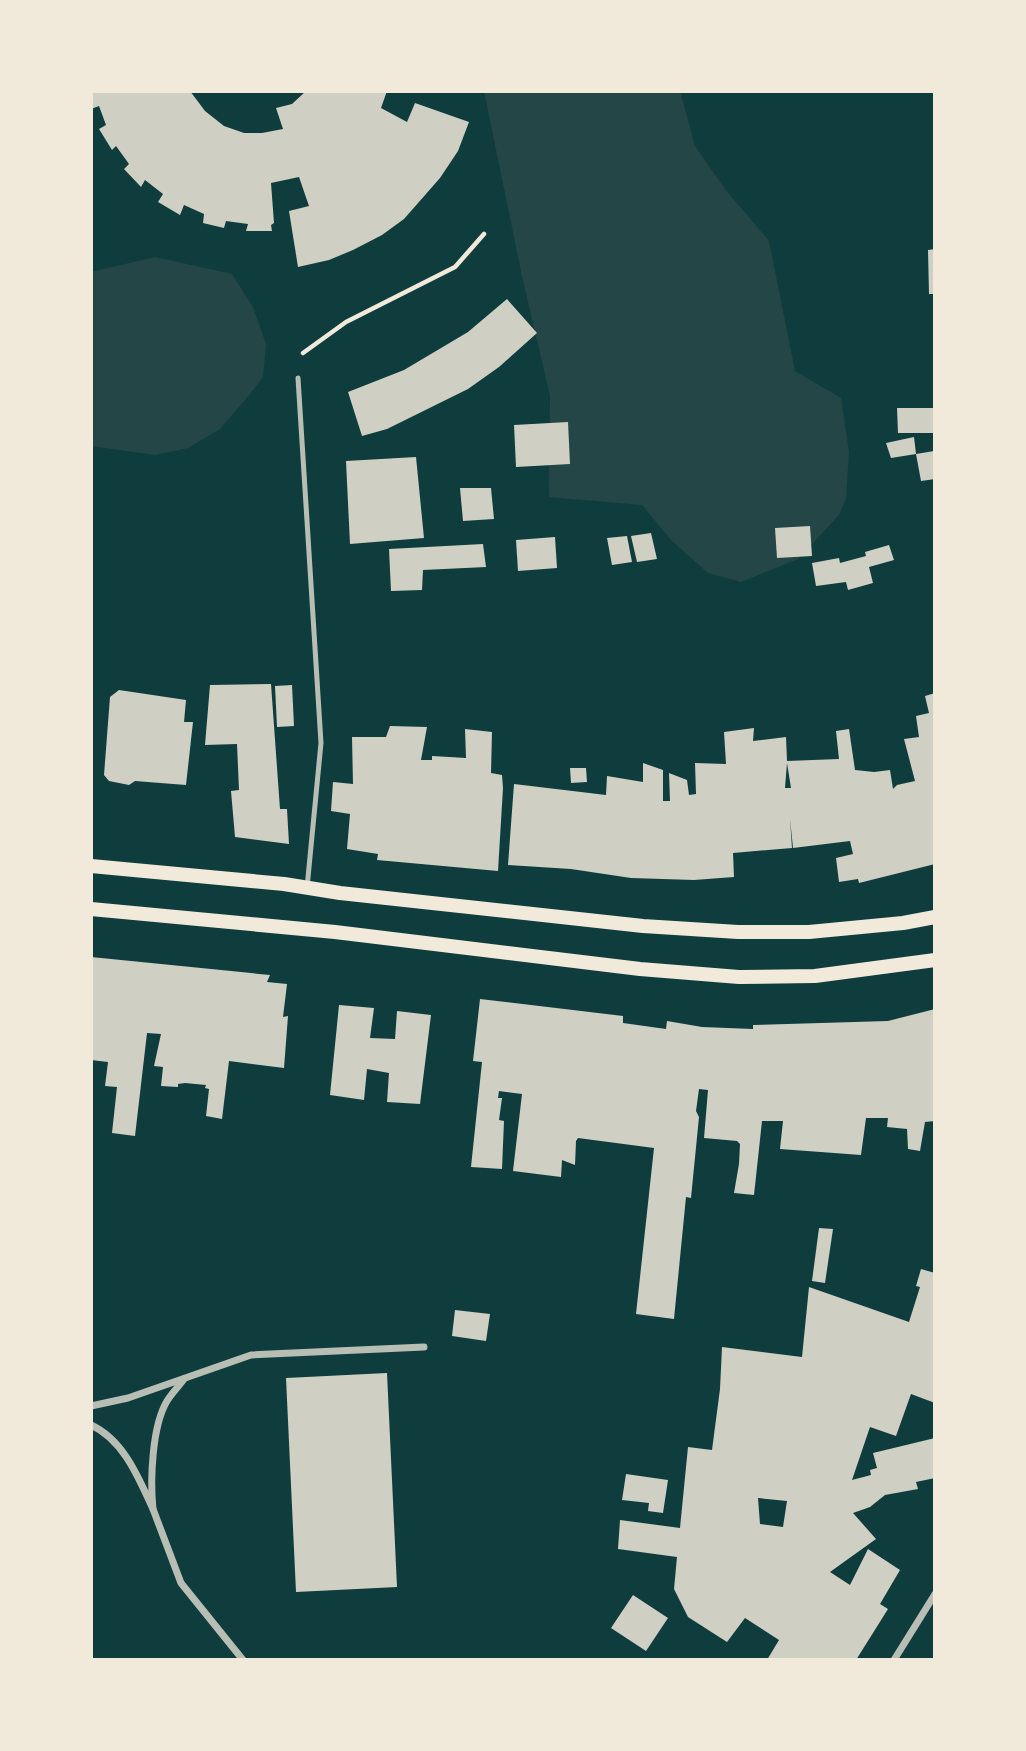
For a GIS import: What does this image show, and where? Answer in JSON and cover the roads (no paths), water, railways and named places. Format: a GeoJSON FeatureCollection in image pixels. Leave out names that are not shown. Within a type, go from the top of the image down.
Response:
{"type":"FeatureCollection","features":[{"type":"Feature","properties":{"kind":"main road"},"geometry":{"type":"LineString","coordinates":[[91,866],[284,884],[340,894],[643,926],[738,932],[808,932],[935,917]]}},
{"type":"Feature","properties":{"kind":"main road"},"geometry":{"type":"LineString","coordinates":[[91,909],[335,932],[640,969],[739,977],[816,976],[935,960]]}},
{"type":"Feature","properties":{"kind":"street"},"geometry":{"type":"LineString","coordinates":[[91,1406],[128,1398],[251,1355],[424,1347]]}},
{"type":"Feature","properties":{"kind":"street"},"geometry":{"type":"LineString","coordinates":[[153,1509],[150,1480],[156,1438],[166,1402],[184,1378]]}},
{"type":"Feature","properties":{"kind":"street"},"geometry":{"type":"LineString","coordinates":[[91,1425],[116,1444],[134,1469],[153,1509],[181,1583],[243,1660]]}},
{"type":"Feature","properties":{"kind":"street"},"geometry":{"type":"LineString","coordinates":[[894,1660],[935,1594]]}},
{"type":"Feature","properties":{"kind":"lane"},"geometry":{"type":"LineString","coordinates":[[298,378],[321,743],[307,888]]}}]}
